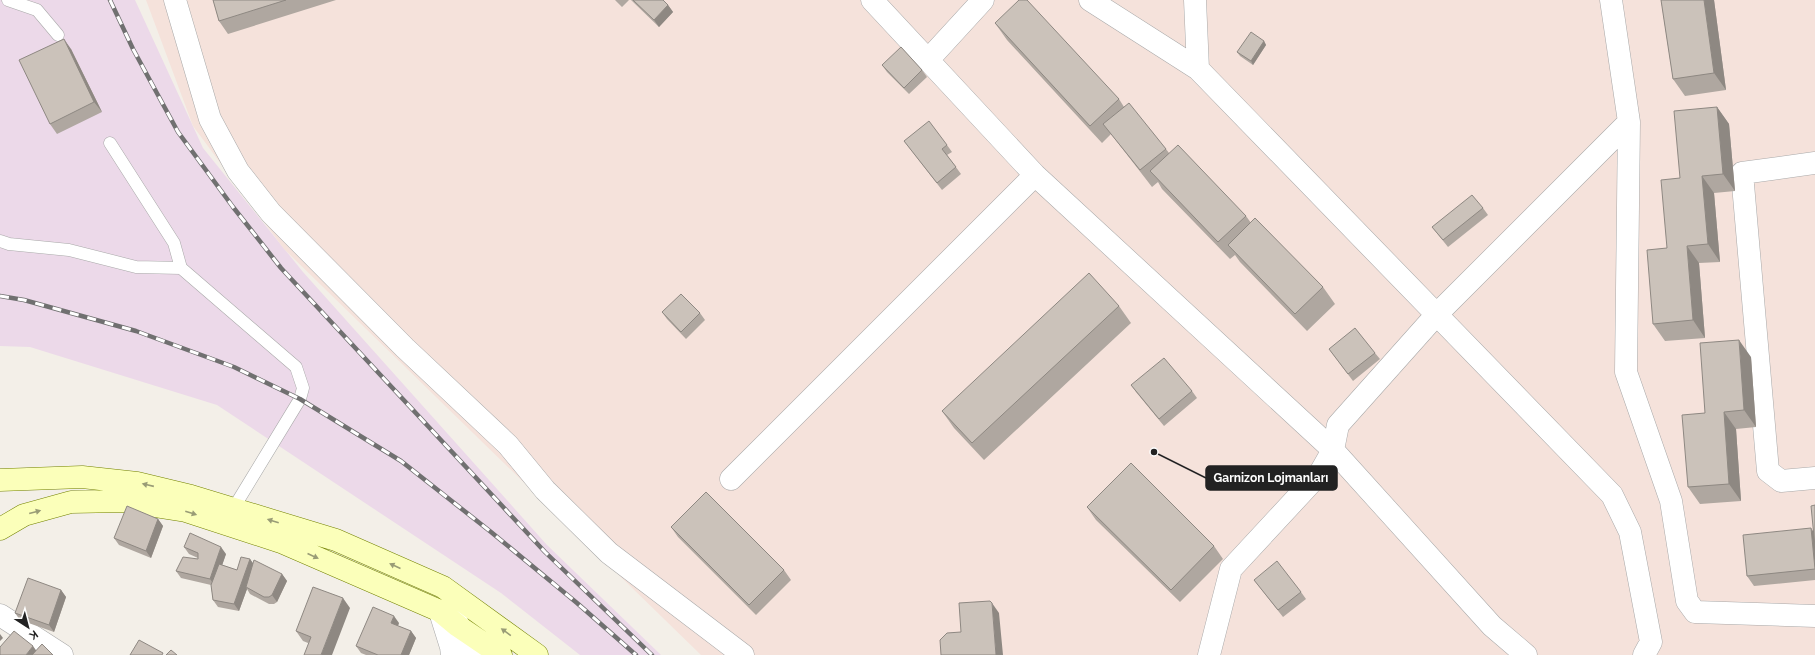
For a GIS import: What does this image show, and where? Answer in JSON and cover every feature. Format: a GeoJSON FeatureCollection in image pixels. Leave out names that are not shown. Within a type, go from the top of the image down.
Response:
{"type":"FeatureCollection","features":[{"type":"Feature","properties":{"kind":"main road"},"geometry":{"type":"LineString","coordinates":[[0,480],[82,477],[137,483],[191,496],[336,540],[444,587],[537,655]]}},
{"type":"Feature","properties":{"kind":"main road"},"geometry":{"type":"LineString","coordinates":[[0,528],[24,515],[71,502],[122,501],[186,511],[280,542],[440,611],[458,626],[501,655]]}},
{"type":"Feature","properties":{"kind":"street"},"geometry":{"type":"LineString","coordinates":[[175,0],[210,119],[238,171],[271,213],[405,348],[508,445],[545,490],[609,553],[743,655]]}},
{"type":"Feature","properties":{"kind":"street"},"geometry":{"type":"LineString","coordinates":[[872,0],[1035,175],[1333,450],[1492,626],[1526,655]]}},
{"type":"Feature","properties":{"kind":"street"},"geometry":{"type":"LineString","coordinates":[[928,60],[983,0]]}},
{"type":"Feature","properties":{"kind":"street"},"geometry":{"type":"LineString","coordinates":[[1090,0],[1198,69],[1612,495],[1630,532],[1651,642],[1644,655]]}},
{"type":"Feature","properties":{"kind":"street"},"geometry":{"type":"LineString","coordinates":[[1195,0],[1198,69]]}},
{"type":"Feature","properties":{"kind":"street"},"geometry":{"type":"LineString","coordinates":[[1611,0],[1629,122],[1626,372],[1671,501],[1687,601],[1695,612],[1815,616]]}},
{"type":"Feature","properties":{"kind":"street"},"geometry":{"type":"LineString","coordinates":[[1209,655],[1231,569],[1320,473],[1333,450],[1338,425],[1437,314],[1629,122]]}},
{"type":"Feature","properties":{"kind":"street"},"geometry":{"type":"LineString","coordinates":[[1815,163],[1742,174],[1768,471],[1781,481],[1815,478]]}},
{"type":"Feature","properties":{"kind":"street"},"geometry":{"type":"LineString","coordinates":[[730,479],[1035,175]]}},
{"type":"Feature","properties":{"kind":"street"},"geometry":{"type":"LineString","coordinates":[[444,587],[440,611],[452,655]]}},
{"type":"Feature","properties":{"kind":"street"},"geometry":{"type":"LineString","coordinates":[[444,587],[458,626],[474,655]]}},
{"type":"Feature","properties":{"kind":"street"},"geometry":{"type":"LineString","coordinates":[[0,615],[62,655]]}},
{"type":"Feature","properties":{"kind":"lane"},"geometry":{"type":"LineString","coordinates":[[8,0],[37,10],[58,35]]}},
{"type":"Feature","properties":{"kind":"lane"},"geometry":{"type":"LineString","coordinates":[[110,143],[174,243],[181,268],[296,367],[303,388],[300,399],[233,509]]}},
{"type":"Feature","properties":{"kind":"lane"},"geometry":{"type":"LineString","coordinates":[[0,241],[9,244],[69,250],[136,267],[181,268]]}},
{"type":"Feature","properties":{"kind":"shaded area"},"geometry":{"type":"Polygon","coordinates":[[[0,0],[135,0],[203,148],[303,272],[547,545],[661,655],[580,655],[501,593],[217,405],[30,347],[0,346],[0,0]]]}},
{"type":"Feature","properties":{"kind":"shaded area"},"geometry":{"type":"Polygon","coordinates":[[[146,0],[1815,0],[1815,655],[701,655],[284,249],[193,126],[146,0]]]}},
{"type":"Feature","properties":{"kind":"building"},"geometry":{"type":"Polygon","coordinates":[[[213,0],[286,0],[219,21],[213,0]]]}},
{"type":"Feature","properties":{"kind":"building"},"geometry":{"type":"Polygon","coordinates":[[[633,0],[663,0],[668,5],[654,20],[633,0]]]}},
{"type":"Feature","properties":{"kind":"building"},"geometry":{"type":"Polygon","coordinates":[[[1019,0],[1027,0],[1119,99],[1090,126],[995,23],[1019,0]]]}},
{"type":"Feature","properties":{"kind":"building"},"geometry":{"type":"Polygon","coordinates":[[[1661,0],[1704,0],[1714,73],[1673,79],[1661,0]]]}},
{"type":"Feature","properties":{"kind":"building"},"geometry":{"type":"Polygon","coordinates":[[[1251,32],[1264,41],[1251,61],[1237,52],[1251,32]]]}},
{"type":"Feature","properties":{"kind":"building"},"geometry":{"type":"Polygon","coordinates":[[[64,39],[94,102],[50,124],[19,60],[64,39]]]}},
{"type":"Feature","properties":{"kind":"building"},"geometry":{"type":"Polygon","coordinates":[[[901,47],[922,70],[904,88],[882,65],[901,47]]]}},
{"type":"Feature","properties":{"kind":"building"},"geometry":{"type":"Polygon","coordinates":[[[1129,103],[1166,149],[1140,170],[1103,124],[1129,103]]]}},
{"type":"Feature","properties":{"kind":"building"},"geometry":{"type":"Polygon","coordinates":[[[1717,107],[1723,174],[1702,176],[1708,244],[1687,246],[1693,320],[1653,324],[1647,250],[1667,248],[1661,180],[1680,178],[1674,111],[1717,107]]]}},
{"type":"Feature","properties":{"kind":"building"},"geometry":{"type":"Polygon","coordinates":[[[929,121],[947,145],[942,149],[956,167],[937,183],[904,141],[929,121]]]}},
{"type":"Feature","properties":{"kind":"building"},"geometry":{"type":"Polygon","coordinates":[[[1178,145],[1246,216],[1218,242],[1150,171],[1178,145]]]}},
{"type":"Feature","properties":{"kind":"building"},"geometry":{"type":"Polygon","coordinates":[[[1472,195],[1483,208],[1443,240],[1432,227],[1472,195]]]}},
{"type":"Feature","properties":{"kind":"building"},"geometry":{"type":"Polygon","coordinates":[[[1255,218],[1323,287],[1295,314],[1228,245],[1255,218]]]}},
{"type":"Feature","properties":{"kind":"building"},"geometry":{"type":"Polygon","coordinates":[[[1089,273],[1119,306],[972,443],[942,411],[1089,273]]]}},
{"type":"Feature","properties":{"kind":"building"},"geometry":{"type":"Polygon","coordinates":[[[681,294],[700,313],[681,332],[662,312],[681,294]]]}},
{"type":"Feature","properties":{"kind":"building"},"geometry":{"type":"Polygon","coordinates":[[[1355,328],[1375,353],[1348,374],[1329,349],[1355,328]]]}},
{"type":"Feature","properties":{"kind":"building"},"geometry":{"type":"Polygon","coordinates":[[[1739,340],[1744,410],[1724,412],[1729,484],[1688,487],[1682,415],[1705,413],[1700,343],[1739,340]]]}},
{"type":"Feature","properties":{"kind":"building"},"geometry":{"type":"Polygon","coordinates":[[[1164,358],[1192,391],[1159,419],[1131,385],[1164,358]]]}},
{"type":"Feature","properties":{"kind":"building"},"geometry":{"type":"Polygon","coordinates":[[[1131,463],[1214,546],[1171,590],[1087,507],[1131,463]]]}},
{"type":"Feature","properties":{"kind":"building"},"geometry":{"type":"Polygon","coordinates":[[[706,492],[784,570],[749,605],[671,527],[706,492]]]}},
{"type":"Feature","properties":{"kind":"building"},"geometry":{"type":"Polygon","coordinates":[[[1815,505],[1815,547],[1811,506],[1815,505]]]}},
{"type":"Feature","properties":{"kind":"building"},"geometry":{"type":"Polygon","coordinates":[[[127,506],[158,519],[146,551],[114,538],[127,506]]]}},
{"type":"Feature","properties":{"kind":"building"},"geometry":{"type":"Polygon","coordinates":[[[1811,528],[1815,569],[1747,576],[1743,535],[1811,528]]]}},
{"type":"Feature","properties":{"kind":"building"},"geometry":{"type":"Polygon","coordinates":[[[190,533],[221,547],[210,579],[176,571],[183,557],[198,559],[198,553],[184,547],[190,533]]]}},
{"type":"Feature","properties":{"kind":"building"},"geometry":{"type":"Polygon","coordinates":[[[241,557],[250,559],[234,604],[213,600],[211,585],[219,564],[237,570],[241,557]]]}},
{"type":"Feature","properties":{"kind":"building"},"geometry":{"type":"Polygon","coordinates":[[[254,560],[282,574],[272,595],[269,597],[264,597],[246,587],[254,560]]]}},
{"type":"Feature","properties":{"kind":"building"},"geometry":{"type":"Polygon","coordinates":[[[1277,561],[1301,592],[1278,610],[1254,580],[1277,561]]]}},
{"type":"Feature","properties":{"kind":"building"},"geometry":{"type":"Polygon","coordinates":[[[28,578],[61,590],[49,625],[15,613],[28,578]]]}},
{"type":"Feature","properties":{"kind":"building"},"geometry":{"type":"Polygon","coordinates":[[[313,587],[343,598],[321,655],[304,655],[311,637],[296,631],[313,587]]]}},
{"type":"Feature","properties":{"kind":"building"},"geometry":{"type":"Polygon","coordinates":[[[990,601],[992,603],[996,655],[941,655],[940,640],[947,633],[961,632],[959,603],[990,601]]]}},
{"type":"Feature","properties":{"kind":"building"},"geometry":{"type":"Polygon","coordinates":[[[373,607],[394,616],[391,623],[411,631],[401,655],[378,655],[356,646],[373,607]]]}},
{"type":"Feature","properties":{"kind":"building"},"geometry":{"type":"Polygon","coordinates":[[[14,631],[33,646],[26,655],[0,655],[0,647],[14,631]]]}},
{"type":"Feature","properties":{"kind":"building"},"geometry":{"type":"Polygon","coordinates":[[[139,640],[163,653],[162,655],[130,655],[139,640]]]}},
{"type":"Feature","properties":{"kind":"building"},"geometry":{"type":"Polygon","coordinates":[[[42,644],[53,655],[32,655],[42,644]]]}},
{"type":"Feature","properties":{"kind":"building"},"geometry":{"type":"Polygon","coordinates":[[[171,650],[177,655],[166,655],[171,650]]]}},
{"type":"Feature","properties":{"kind":"railway"},"geometry":{"type":"LineString","coordinates":[[110,0],[133,49],[178,132],[233,207],[281,268],[545,552],[652,655]]}},
{"type":"Feature","properties":{"kind":"railway"},"geometry":{"type":"LineString","coordinates":[[0,296],[24,300],[136,331],[234,367],[300,399],[401,461],[491,532],[577,603],[636,655]]}},
{"type":"Feature","properties":{"kind":"place","name":"Garnizon Lojmanları"},"geometry":{"type":"Point","coordinates":[1154,452]}}]}
